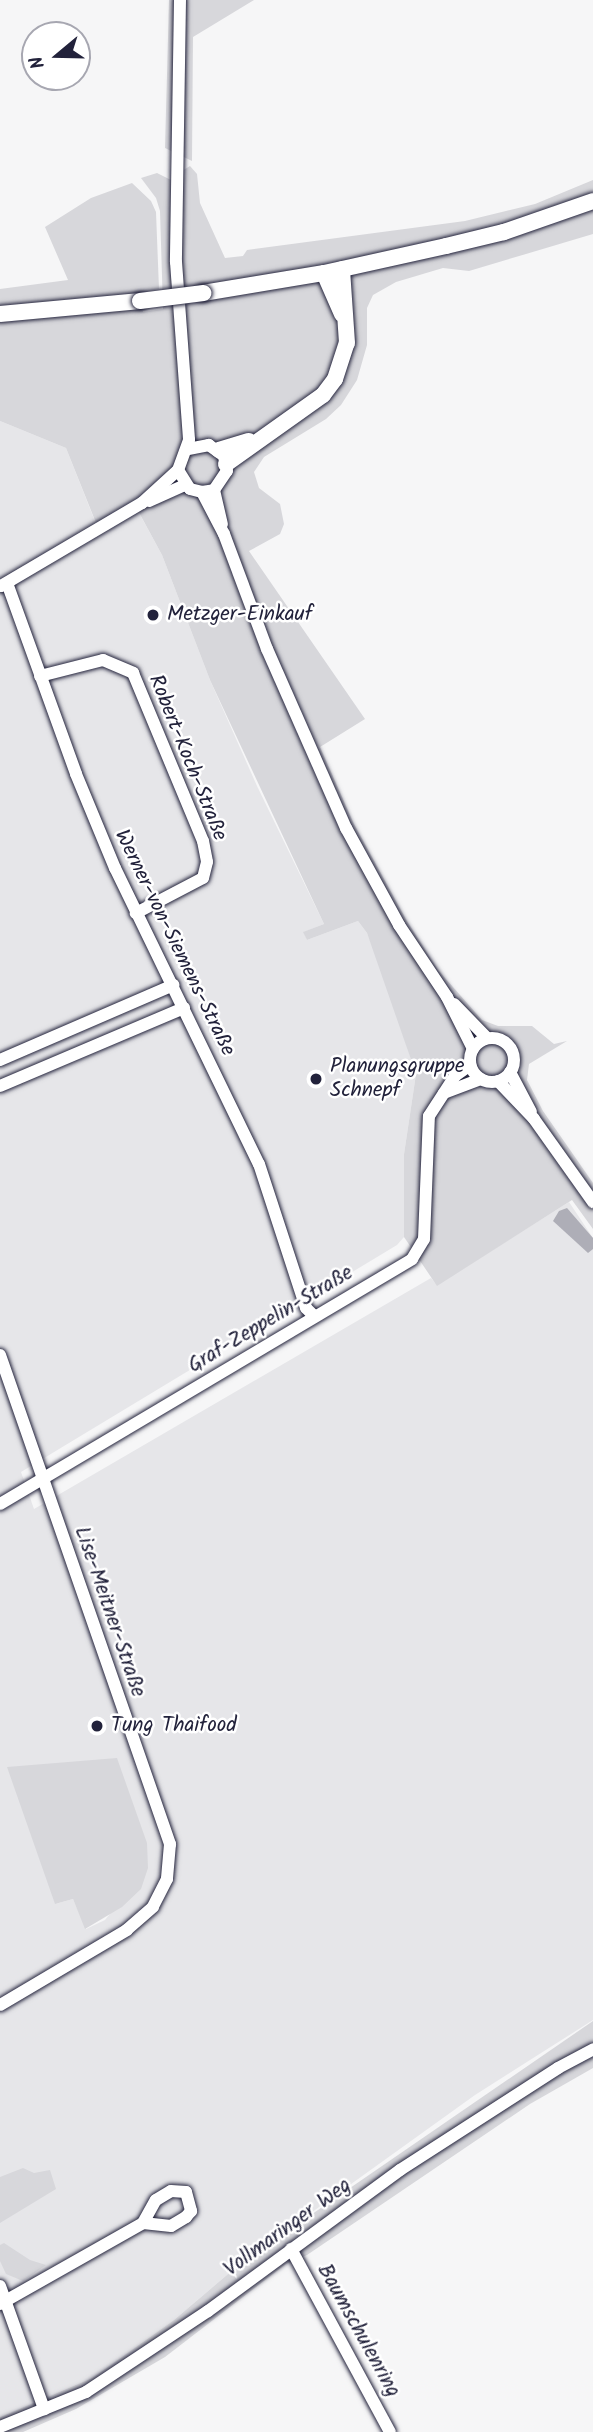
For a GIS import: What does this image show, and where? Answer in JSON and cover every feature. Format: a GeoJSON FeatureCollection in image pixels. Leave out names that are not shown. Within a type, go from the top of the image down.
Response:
{"type":"FeatureCollection","features":[{"type":"Feature","properties":{"kind":"main road"},"geometry":{"type":"LineString","coordinates":[[0,314],[140,301],[324,273],[504,232],[593,201]]}},
{"type":"Feature","properties":{"kind":"main road"},"geometry":{"type":"LineString","coordinates":[[223,457],[258,439],[323,395],[343,362],[347,330],[342,269]]}},
{"type":"Feature","properties":{"kind":"main road"},"geometry":{"type":"LineString","coordinates":[[324,273],[347,330]]}},
{"type":"Feature","properties":{"kind":"street"},"geometry":{"type":"LineString","coordinates":[[180,0],[176,262],[181,359],[188,404],[188,449],[179,462],[178,470],[185,485]]}},
{"type":"Feature","properties":{"kind":"street"},"geometry":{"type":"LineString","coordinates":[[4,585],[142,503],[185,485],[208,491],[225,479],[223,457],[203,444],[188,404]]}},
{"type":"Feature","properties":{"kind":"street"},"geometry":{"type":"LineString","coordinates":[[188,449],[203,444]]}},
{"type":"Feature","properties":{"kind":"street"},"geometry":{"type":"LineString","coordinates":[[142,503],[178,470]]}},
{"type":"Feature","properties":{"kind":"street"},"geometry":{"type":"LineString","coordinates":[[208,491],[267,649],[346,828],[399,925],[447,997],[473,1049],[470,1065],[480,1079]]}},
{"type":"Feature","properties":{"kind":"street","name":"Werner-von-Siemens-Straße"},"geometry":{"type":"LineString","coordinates":[[4,585],[76,774],[136,913],[259,1164],[306,1308],[314,1316]]}},
{"type":"Feature","properties":{"kind":"street","name":"Robert-Koch-Straße"},"geometry":{"type":"LineString","coordinates":[[40,676],[103,660],[133,673],[204,841],[207,862],[203,878],[136,913]]}},
{"type":"Feature","properties":{"kind":"street"},"geometry":{"type":"LineString","coordinates":[[0,1060],[173,985]]}},
{"type":"Feature","properties":{"kind":"street"},"geometry":{"type":"LineString","coordinates":[[447,997],[487,1038],[499,1039],[509,1046],[514,1059],[510,1072],[498,1081]]}},
{"type":"Feature","properties":{"kind":"street"},"geometry":{"type":"LineString","coordinates":[[0,1086],[184,1008]]}},
{"type":"Feature","properties":{"kind":"street"},"geometry":{"type":"LineString","coordinates":[[473,1049],[487,1038]]}},
{"type":"Feature","properties":{"kind":"street","name":"Graf-Zeppelin-Straße"},"geometry":{"type":"LineString","coordinates":[[0,1504],[412,1259],[420,1251],[426,1223],[427,1129],[434,1106],[455,1076],[470,1065]]}},
{"type":"Feature","properties":{"kind":"street"},"geometry":{"type":"LineString","coordinates":[[510,1072],[534,1119]]}},
{"type":"Feature","properties":{"kind":"street"},"geometry":{"type":"LineString","coordinates":[[443,1093],[480,1079],[498,1081],[534,1119],[593,1202]]}},
{"type":"Feature","properties":{"kind":"street","name":"Lise-Meitner-Straße"},"geometry":{"type":"LineString","coordinates":[[0,1355],[170,1844],[167,1879],[153,1907],[127,1930],[0,2005]]}},
{"type":"Feature","properties":{"kind":"street","name":"Vollmaringer Weg"},"geometry":{"type":"LineString","coordinates":[[0,2427],[86,2392],[208,2311],[400,2170],[593,2049]]}},
{"type":"Feature","properties":{"kind":"street"},"geometry":{"type":"LineString","coordinates":[[3,2302],[143,2224]]}},
{"type":"Feature","properties":{"kind":"street","name":"Baumschulenring"},"geometry":{"type":"LineString","coordinates":[[290,2249],[390,2432]]}},
{"type":"Feature","properties":{"kind":"street"},"geometry":{"type":"LineString","coordinates":[[0,2286],[3,2302],[44,2409]]}},
{"type":"Feature","properties":{"kind":"shaded area"},"geometry":{"type":"Polygon","coordinates":[[[169,0],[254,0],[193,37],[192,161],[165,148],[169,0]]]}},
{"type":"Feature","properties":{"kind":"shaded area"},"geometry":{"type":"Polygon","coordinates":[[[190,166],[197,174],[200,203],[225,258],[243,256],[247,250],[465,221],[535,204],[593,180],[593,234],[469,271],[443,268],[396,282],[373,295],[367,308],[367,345],[357,380],[341,405],[326,419],[264,457],[254,472],[259,488],[280,504],[284,524],[280,534],[249,551],[365,719],[320,747],[354,824],[407,921],[438,970],[482,1020],[498,1026],[532,1026],[554,1044],[567,1041],[529,1064],[527,1080],[543,1111],[593,1183],[593,1229],[572,1200],[437,1286],[404,1237],[404,1154],[416,1074],[367,933],[358,921],[307,940],[303,932],[324,924],[210,680],[162,555],[136,507],[98,528],[66,448],[0,421],[0,289],[68,280],[45,227],[91,198],[132,183],[151,201],[156,212],[159,289],[70,307],[140,301],[143,312],[163,309],[160,211],[156,198],[141,178],[157,173],[171,180],[173,316],[180,355],[182,171],[190,166]],[[178,471],[143,502],[185,485],[178,471]]]}},
{"type":"Feature","properties":{"kind":"shaded area"},"geometry":{"type":"Polygon","coordinates":[[[0,421],[66,448],[100,534],[138,511],[162,555],[210,680],[257,786],[324,924],[304,932],[307,940],[358,921],[367,933],[380,965],[416,1074],[404,1154],[404,1237],[397,1245],[21,1472],[34,1509],[431,1278],[437,1285],[569,1202],[593,1238],[593,2020],[475,2095],[241,2263],[174,2320],[92,2378],[0,2417],[0,421]],[[147,1868],[55,1904],[73,1899],[86,1929],[105,1920],[147,1868]]]}},
{"type":"Feature","properties":{"kind":"shaded area"},"geometry":{"type":"Polygon","coordinates":[[[567,1208],[593,1238],[593,1249],[588,1253],[553,1221],[559,1211],[567,1208]]]}},
{"type":"Feature","properties":{"kind":"shaded area"},"geometry":{"type":"Polygon","coordinates":[[[117,1758],[147,1843],[148,1868],[141,1889],[122,1907],[85,1929],[73,1899],[55,1904],[7,1767],[117,1758]]]}},
{"type":"Feature","properties":{"kind":"shaded area"},"geometry":{"type":"Polygon","coordinates":[[[593,2021],[593,2068],[530,2104],[307,2255],[286,2264],[165,2357],[76,2409],[23,2432],[0,2432],[0,2417],[92,2378],[174,2320],[241,2263],[593,2021]]]}},
{"type":"Feature","properties":{"kind":"shaded area"},"geometry":{"type":"Polygon","coordinates":[[[23,2168],[34,2173],[50,2170],[56,2189],[0,2223],[0,2177],[23,2168]]]}},
{"type":"Feature","properties":{"kind":"shaded area"},"geometry":{"type":"Polygon","coordinates":[[[4,2243],[30,2260],[46,2265],[23,2281],[6,2274],[0,2261],[0,2245],[4,2243]]]}},
{"type":"Feature","properties":{"kind":"place","name":"Metzger-Einkauf"},"geometry":{"type":"Point","coordinates":[153,615]}},
{"type":"Feature","properties":{"kind":"place","name":"Planungsgruppe Schnepf"},"geometry":{"type":"Point","coordinates":[316,1079]}},
{"type":"Feature","properties":{"kind":"place","name":"Tung Thaifood"},"geometry":{"type":"Point","coordinates":[97,1726]}}]}
